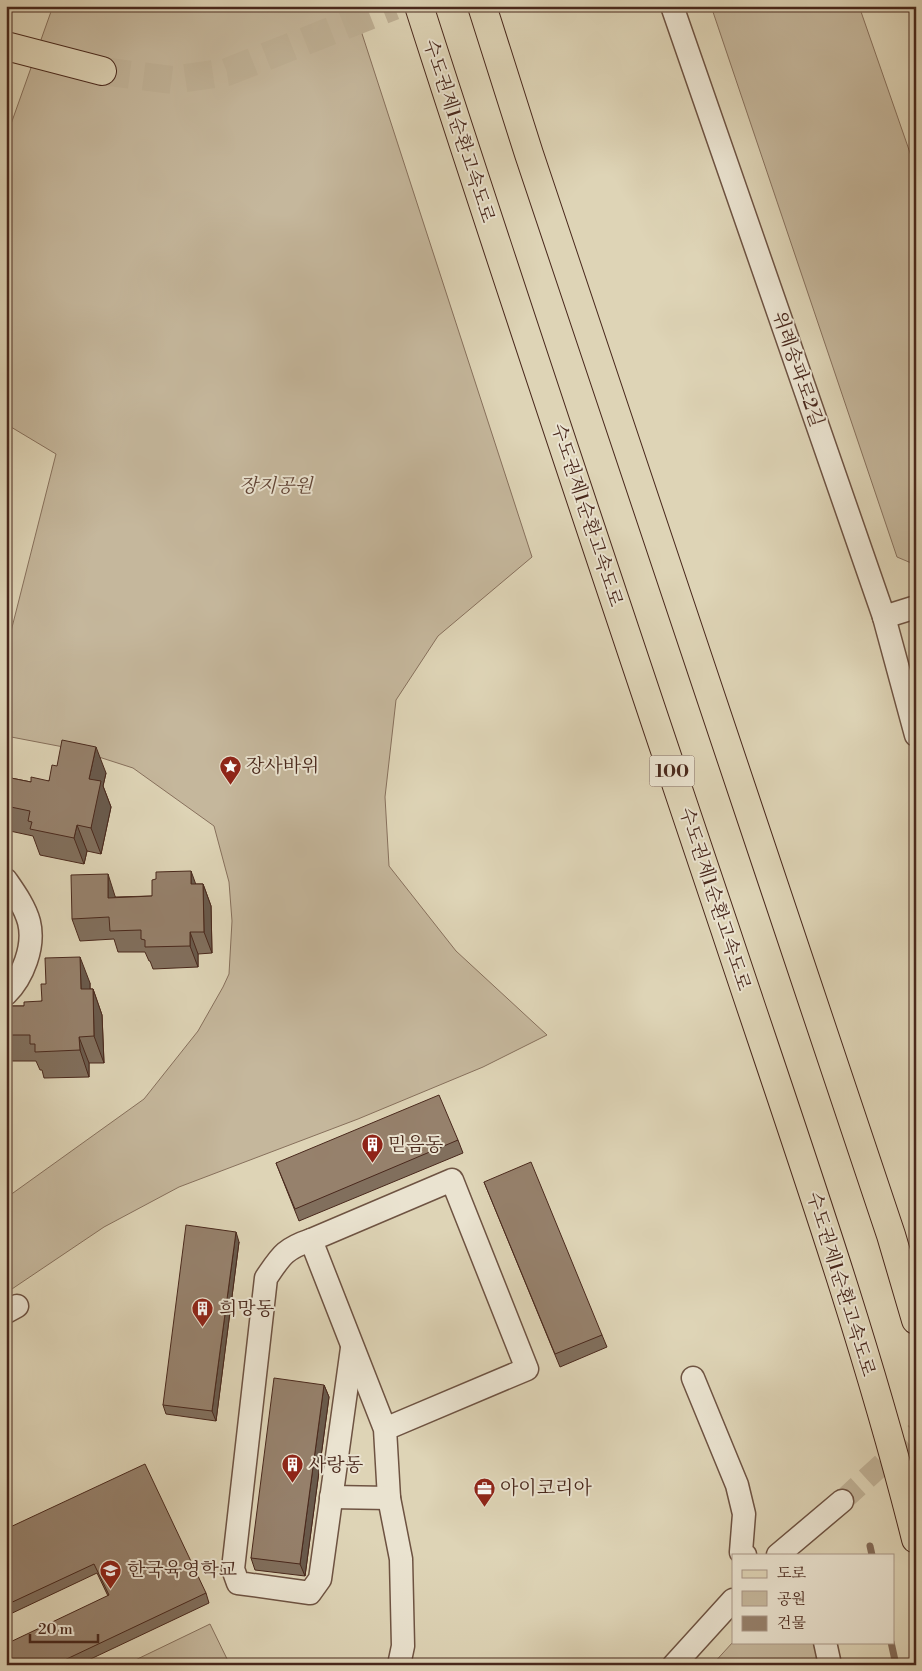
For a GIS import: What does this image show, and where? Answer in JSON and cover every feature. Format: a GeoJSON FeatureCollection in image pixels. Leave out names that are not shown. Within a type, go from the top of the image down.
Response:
{"type":"FeatureCollection","features":[{"type":"Feature","properties":{"kind":"main road","name":"수도권제1순환고속도로"},"geometry":{"type":"LineString","coordinates":[[419,6],[477,188],[838,1270],[916,1539]]}},
{"type":"Feature","properties":{"kind":"main road"},"geometry":{"type":"LineString","coordinates":[[482,6],[529,154],[888,1226],[916,1320]]}},
{"type":"Feature","properties":{"kind":"main road"},"geometry":{"type":"LineString","coordinates":[[6,46],[102,71]]}},
{"type":"Feature","properties":{"kind":"street","name":"위례송파로2길"},"geometry":{"type":"LineString","coordinates":[[672,6],[884,617],[916,735]]}},
{"type":"Feature","properties":{"kind":"street"},"geometry":{"type":"LineString","coordinates":[[884,617],[916,607]]}},
{"type":"Feature","properties":{"kind":"street"},"geometry":{"type":"LineString","coordinates":[[6,880],[20,901],[29,922],[30,945],[23,971],[6,994]]}},
{"type":"Feature","properties":{"kind":"street"},"geometry":{"type":"LineString","coordinates":[[352,1346],[320,1579],[310,1592],[238,1583],[233,1569],[266,1278],[282,1254],[298,1244],[452,1180],[527,1369],[385,1429]]}},
{"type":"Feature","properties":{"kind":"street"},"geometry":{"type":"LineString","coordinates":[[310,1240],[385,1429],[389,1498],[401,1559],[403,1646],[399,1665]]}},
{"type":"Feature","properties":{"kind":"street"},"geometry":{"type":"LineString","coordinates":[[693,1378],[737,1485],[744,1514],[741,1552],[744,1554]]}},
{"type":"Feature","properties":{"kind":"street"},"geometry":{"type":"LineString","coordinates":[[331,1497],[389,1498]]}},
{"type":"Feature","properties":{"kind":"street"},"geometry":{"type":"LineString","coordinates":[[780,1554],[802,1545],[842,1501]]}},
{"type":"Feature","properties":{"kind":"street"},"geometry":{"type":"LineString","coordinates":[[674,1665],[732,1601]]}},
{"type":"Feature","properties":{"kind":"street"},"geometry":{"type":"LineString","coordinates":[[825,1644],[830,1665]]}},
{"type":"Feature","properties":{"kind":"green space","name":"장지공원"},"geometry":{"type":"Polygon","coordinates":[[[53,6],[353,6],[532,557],[438,636],[396,700],[385,797],[389,866],[456,951],[547,1035],[483,1067],[358,1119],[179,1187],[104,1227],[6,1293],[6,1198],[144,1099],[198,1031],[223,987],[229,974],[232,921],[229,882],[214,826],[133,768],[74,749],[6,736],[6,651],[56,454],[6,424],[6,138],[53,6]]]}},
{"type":"Feature","properties":{"kind":"green space"},"geometry":{"type":"Polygon","coordinates":[[[711,6],[859,6],[916,170],[916,565],[897,557],[711,6]]]}},
{"type":"Feature","properties":{"kind":"green space"},"geometry":{"type":"Polygon","coordinates":[[[210,1624],[230,1665],[125,1665],[210,1624]]]}},
{"type":"Feature","properties":{"kind":"green space"},"geometry":{"type":"Polygon","coordinates":[[[732,1643],[814,1644],[818,1665],[712,1665],[732,1643]]]}},
{"type":"Feature","properties":{"kind":"building"},"geometry":{"type":"Polygon","coordinates":[[[62,740],[96,747],[89,779],[101,781],[91,828],[77,825],[74,838],[30,829],[32,822],[28,821],[30,811],[6,806],[6,777],[31,782],[31,777],[49,781],[52,765],[57,766],[62,740]]]}},
{"type":"Feature","properties":{"kind":"building"},"geometry":{"type":"Polygon","coordinates":[[[191,871],[191,884],[203,884],[204,932],[190,932],[190,946],[145,947],[145,940],[141,939],[141,930],[110,931],[109,917],[72,919],[71,875],[108,874],[108,898],[152,896],[152,880],[156,879],[156,872],[191,871]]]}},
{"type":"Feature","properties":{"kind":"building"},"geometry":{"type":"Polygon","coordinates":[[[80,957],[81,989],[93,989],[94,1036],[79,1037],[80,1050],[35,1052],[35,1044],[30,1044],[30,1035],[6,1035],[6,1006],[24,1006],[24,1002],[42,1001],[41,984],[46,984],[45,958],[80,957]]]}},
{"type":"Feature","properties":{"kind":"building","name":"믿음동"},"geometry":{"type":"Polygon","coordinates":[[[439,1095],[458,1140],[295,1209],[276,1163],[439,1095]]]}},
{"type":"Feature","properties":{"kind":"building"},"geometry":{"type":"Polygon","coordinates":[[[531,1162],[602,1335],[555,1354],[484,1182],[531,1162]]]}},
{"type":"Feature","properties":{"kind":"building","name":"희망동"},"geometry":{"type":"Polygon","coordinates":[[[186,1225],[236,1232],[212,1411],[163,1405],[186,1225]]]}},
{"type":"Feature","properties":{"kind":"building","name":"사랑동"},"geometry":{"type":"Polygon","coordinates":[[[274,1378],[324,1385],[300,1564],[251,1558],[274,1378]]]}},
{"type":"Feature","properties":{"kind":"building","name":"한국육영학교"},"geometry":{"type":"Polygon","coordinates":[[[145,1464],[206,1593],[54,1665],[6,1665],[6,1644],[109,1595],[94,1564],[6,1605],[6,1529],[145,1464]]]}},
{"type":"Feature","properties":{"kind":"waterway"},"geometry":{"type":"LineString","coordinates":[[870,1546],[872,1554]]}},
{"type":"Feature","properties":{"kind":"waterway"},"geometry":{"type":"LineString","coordinates":[[891,1644],[896,1665]]}},
{"type":"Feature","properties":{"kind":"tunnel"},"geometry":{"type":"LineString","coordinates":[[102,71],[173,80],[227,72],[394,6]]}},
{"type":"Feature","properties":{"kind":"tunnel"},"geometry":{"type":"LineString","coordinates":[[842,1501],[916,1433]]}},
{"type":"Feature","properties":{"kind":"place","name":"장사바위"},"geometry":{"type":"Point","coordinates":[230,785]}},
{"type":"Feature","properties":{"kind":"place","name":"믿음동"},"geometry":{"type":"Point","coordinates":[372,1164]}},
{"type":"Feature","properties":{"kind":"place","name":"희망동"},"geometry":{"type":"Point","coordinates":[203,1328]}},
{"type":"Feature","properties":{"kind":"place","name":"사랑동"},"geometry":{"type":"Point","coordinates":[292,1484]}},
{"type":"Feature","properties":{"kind":"place","name":"아이코리아"},"geometry":{"type":"Point","coordinates":[484,1507]}},
{"type":"Feature","properties":{"kind":"place","name":"한국육영학교"},"geometry":{"type":"Point","coordinates":[111,1589]}}]}
